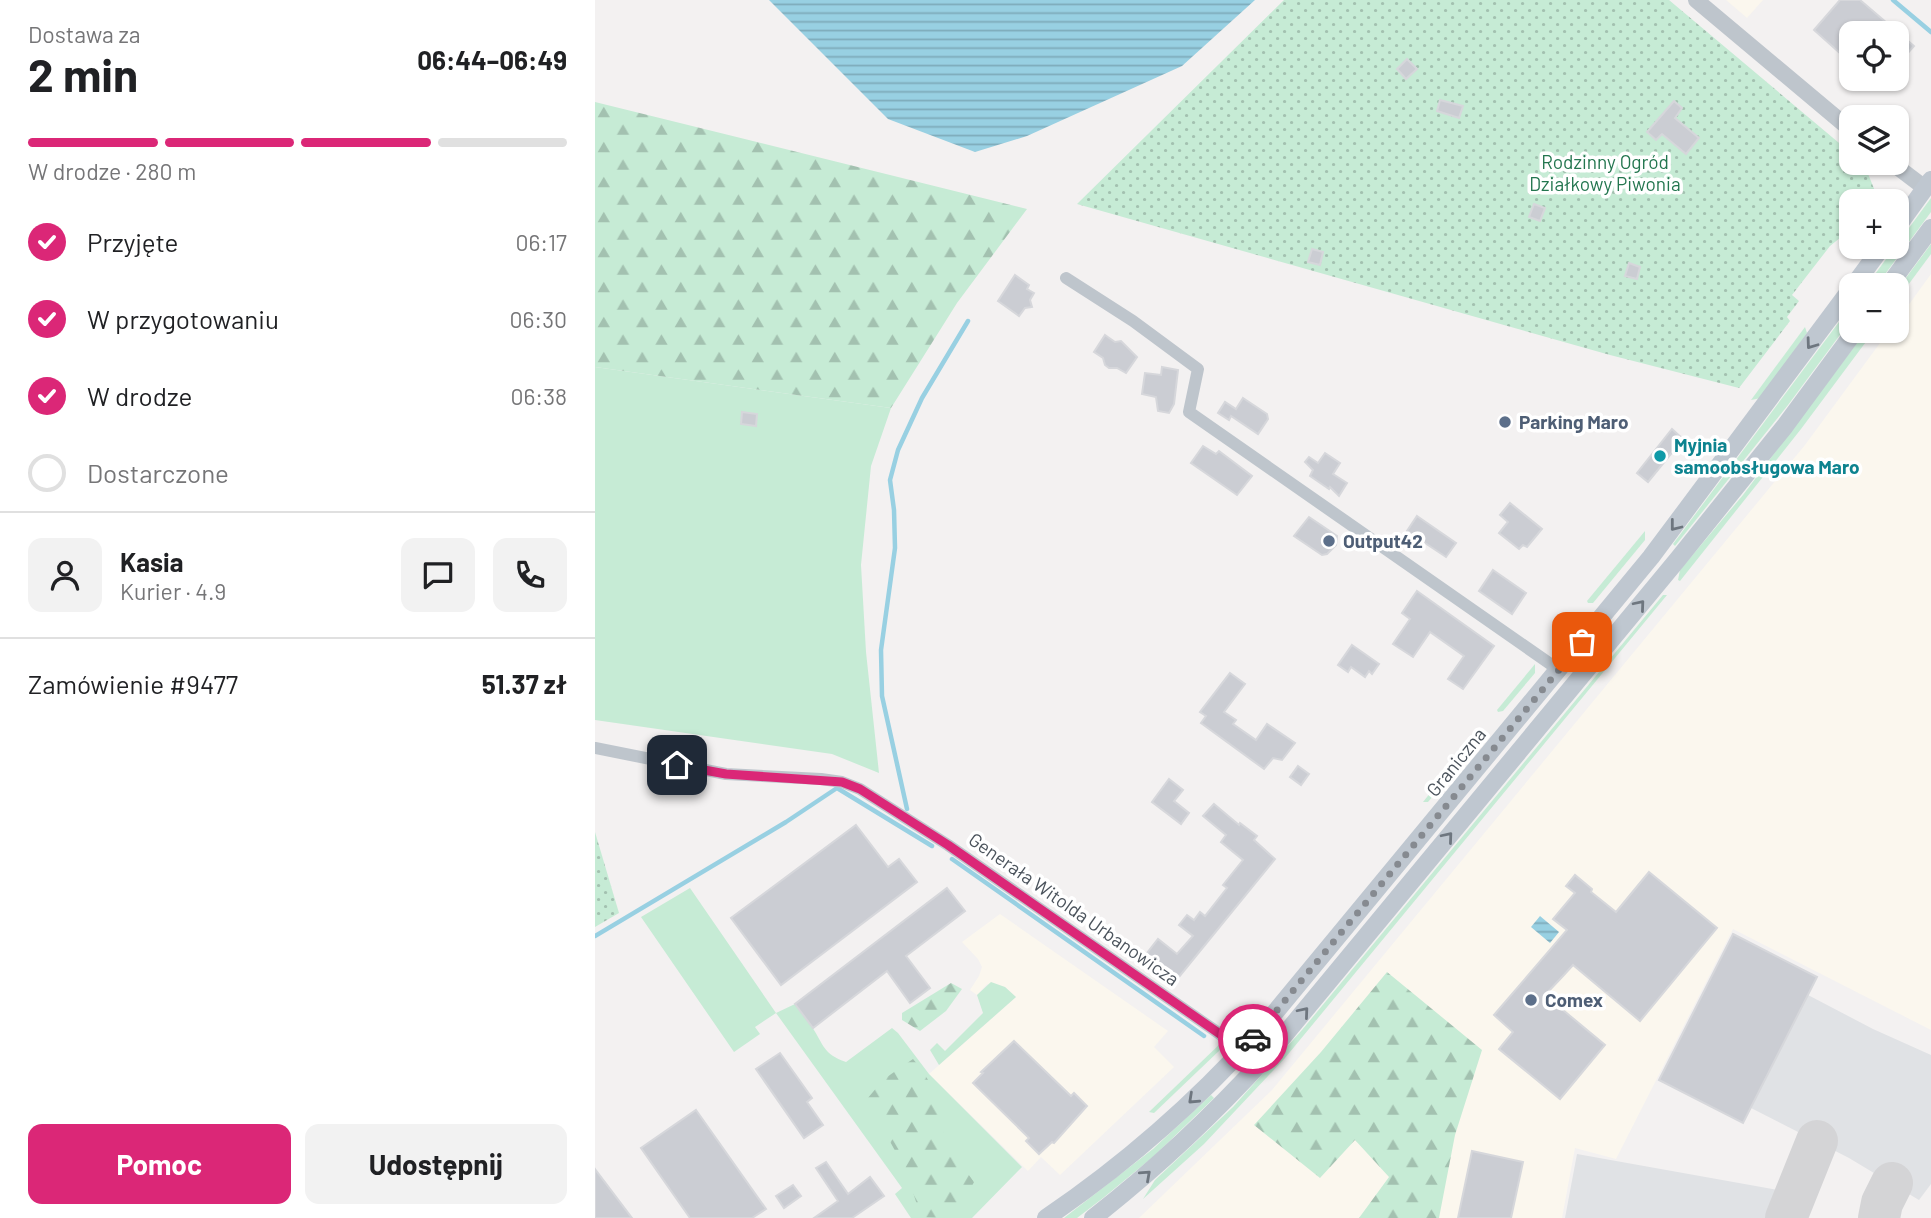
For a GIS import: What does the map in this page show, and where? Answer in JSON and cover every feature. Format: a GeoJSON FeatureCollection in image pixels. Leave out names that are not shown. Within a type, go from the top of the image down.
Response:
{"type":"FeatureCollection","features":[{"type":"Feature","properties":{"kind":"main road"},"geometry":{"type":"LineString","coordinates":[[1909,210],[1928,184]]}},
{"type":"Feature","properties":{"kind":"main road"},"geometry":{"type":"LineString","coordinates":[[1898,273],[1931,228]]}},
{"type":"Feature","properties":{"kind":"main road","name":"Graniczna"},"geometry":{"type":"LineString","coordinates":[[1046,1218],[1087,1190],[1148,1140],[1242,1051],[1559,670],[1693,504],[1839,306]]}},
{"type":"Feature","properties":{"kind":"main road"},"geometry":{"type":"LineString","coordinates":[[1093,1218],[1135,1185],[1202,1124],[1267,1056],[1738,485],[1846,343]]}},
{"type":"Feature","properties":{"kind":"street"},"geometry":{"type":"LineString","coordinates":[[1696,0],[1839,120]]}},
{"type":"Feature","properties":{"kind":"street"},"geometry":{"type":"LineString","coordinates":[[1909,173],[1928,184]]}},
{"type":"Feature","properties":{"kind":"street"},"geometry":{"type":"LineString","coordinates":[[1066,278],[1133,321],[1198,369],[1189,412],[1559,670]]}},
{"type":"Feature","properties":{"kind":"street","name":"Generała Witolda Urbanowicza"},"geometry":{"type":"LineString","coordinates":[[595,748],[726,774],[821,779],[842,782],[860,789],[948,845],[1242,1051]]}},
{"type":"Feature","properties":{"kind":"shaded area"},"geometry":{"type":"Polygon","coordinates":[[[1726,0],[1763,0],[1747,18],[1726,0]]]}},
{"type":"Feature","properties":{"kind":"shaded area"},"geometry":{"type":"Polygon","coordinates":[[[1931,274],[1931,1030],[1733,929],[1616,1159],[1575,1148],[1562,1218],[1139,1218],[1272,1090],[1805,445],[1880,343],[1909,343],[1909,304],[1931,274]]]}},
{"type":"Feature","properties":{"kind":"shaded area"},"geometry":{"type":"Polygon","coordinates":[[[1000,914],[1168,1031],[1154,1047],[1174,1067],[1060,1175],[1041,1157],[1028,1171],[929,1074],[1016,997],[1005,987],[987,984],[977,995],[970,990],[982,967],[962,942],[1000,914]]]}},
{"type":"Feature","properties":{"kind":"shaded area"},"geometry":{"type":"Polygon","coordinates":[[[1808,995],[1931,1055],[1931,1184],[1919,1200],[1849,1158],[1751,1108],[1808,995]]]}},
{"type":"Feature","properties":{"kind":"shaded area"},"geometry":{"type":"Polygon","coordinates":[[[1577,1154],[1778,1190],[1801,1199],[1794,1218],[1565,1218],[1577,1154]]]}},
{"type":"Feature","properties":{"kind":"green space","name":"Rodzinny Ogród Działkowy Piwonia"},"geometry":{"type":"Polygon","coordinates":[[[1284,0],[1669,0],[1839,143],[1839,175],[1868,175],[1874,189],[1839,189],[1839,239],[1830,246],[1792,295],[1799,301],[1787,317],[1790,321],[1739,388],[1610,355],[1077,204],[1284,0]]]}},
{"type":"Feature","properties":{"kind":"green space"},"geometry":{"type":"Polygon","coordinates":[[[595,102],[1027,209],[957,303],[891,408],[595,367],[595,102]]]}},
{"type":"Feature","properties":{"kind":"green space"},"geometry":{"type":"Polygon","coordinates":[[[1931,198],[1931,212],[1909,242],[1909,228],[1931,198]]]}},
{"type":"Feature","properties":{"kind":"green space"},"geometry":{"type":"Polygon","coordinates":[[[1931,244],[1931,254],[1909,284],[1909,274],[1931,244]]]}},
{"type":"Feature","properties":{"kind":"green space"},"geometry":{"type":"Polygon","coordinates":[[[1886,259],[1896,259],[1886,273],[1876,273],[1886,259]]]}},
{"type":"Feature","properties":{"kind":"green space"},"geometry":{"type":"Polygon","coordinates":[[[1839,322],[1839,336],[1788,405],[1675,546],[1673,544],[1839,322]]]}},
{"type":"Feature","properties":{"kind":"green space"},"geometry":{"type":"Polygon","coordinates":[[[1805,327],[1807,333],[1761,398],[1751,400],[1805,327]]]}},
{"type":"Feature","properties":{"kind":"green space"},"geometry":{"type":"Polygon","coordinates":[[[1857,343],[1865,343],[1801,429],[1680,581],[1678,580],[1680,570],[1743,495],[1857,343]]]}},
{"type":"Feature","properties":{"kind":"green space"},"geometry":{"type":"Polygon","coordinates":[[[595,367],[891,408],[871,466],[861,565],[866,652],[879,773],[832,754],[595,720],[595,367]]]}},
{"type":"Feature","properties":{"kind":"green space"},"geometry":{"type":"Polygon","coordinates":[[[1645,531],[1645,540],[1593,603],[1588,603],[1587,601],[1645,531]]]}},
{"type":"Feature","properties":{"kind":"green space"},"geometry":{"type":"Polygon","coordinates":[[[1663,595],[1667,595],[1285,1058],[1204,1144],[1143,1199],[1155,1180],[1233,1107],[1302,1030],[1663,595]]]}},
{"type":"Feature","properties":{"kind":"green space"},"geometry":{"type":"Polygon","coordinates":[[[1535,664],[1535,673],[1503,711],[1498,712],[1497,710],[1535,664]]]}},
{"type":"Feature","properties":{"kind":"green space"},"geometry":{"type":"Polygon","coordinates":[[[1471,742],[1473,748],[1428,802],[1423,802],[1471,742]]]}},
{"type":"Feature","properties":{"kind":"green space"},"geometry":{"type":"Polygon","coordinates":[[[595,832],[619,913],[595,927],[595,832]]]}},
{"type":"Feature","properties":{"kind":"green space"},"geometry":{"type":"Polygon","coordinates":[[[690,888],[776,1013],[755,1027],[760,1034],[734,1052],[641,917],[690,888]]]}},
{"type":"Feature","properties":{"kind":"green space"},"geometry":{"type":"Polygon","coordinates":[[[1387,972],[1482,1050],[1455,1135],[1439,1218],[1359,1218],[1389,1177],[1355,1140],[1320,1178],[1254,1125],[1321,1052],[1387,972]]]}},
{"type":"Feature","properties":{"kind":"green space"},"geometry":{"type":"Polygon","coordinates":[[[991,982],[1005,987],[1016,997],[939,1065],[930,1050],[937,1043],[945,1051],[983,1013],[977,995],[991,982]]]}},
{"type":"Feature","properties":{"kind":"green space"},"geometry":{"type":"Polygon","coordinates":[[[951,983],[962,989],[946,1011],[920,1031],[902,1020],[902,1013],[951,983]]]}},
{"type":"Feature","properties":{"kind":"green space"},"geometry":{"type":"Polygon","coordinates":[[[795,1004],[828,1052],[846,1062],[892,1028],[929,1074],[1022,1167],[972,1218],[911,1218],[895,1194],[902,1188],[776,1013],[795,1004]]]}},
{"type":"Feature","properties":{"kind":"green space"},"geometry":{"type":"Polygon","coordinates":[[[1223,1041],[1221,1049],[1154,1113],[1149,1112],[1223,1041]]]}},
{"type":"Feature","properties":{"kind":"green space"},"geometry":{"type":"Polygon","coordinates":[[[913,1059],[929,1083],[947,1139],[974,1182],[956,1218],[921,1217],[906,1171],[867,1099],[884,1079],[913,1059]]]}},
{"type":"Feature","properties":{"kind":"green space"},"geometry":{"type":"Polygon","coordinates":[[[1211,1095],[1214,1098],[1154,1156],[1077,1218],[1064,1218],[1153,1149],[1211,1095]]]}},
{"type":"Feature","properties":{"kind":"water"},"geometry":{"type":"Polygon","coordinates":[[[769,0],[1255,0],[1182,66],[1027,136],[975,152],[888,119],[769,0]]]}},
{"type":"Feature","properties":{"kind":"water"},"geometry":{"type":"Polygon","coordinates":[[[1540,916],[1559,932],[1550,943],[1531,927],[1540,916]]]}},
{"type":"Feature","properties":{"kind":"building"},"geometry":{"type":"Polygon","coordinates":[[[1840,0],[1860,0],[1885,21],[1839,21],[1839,52],[1814,30],[1840,0]]]}},
{"type":"Feature","properties":{"kind":"building"},"geometry":{"type":"Polygon","coordinates":[[[1407,59],[1417,69],[1406,79],[1397,69],[1407,59]]]}},
{"type":"Feature","properties":{"kind":"building"},"geometry":{"type":"Polygon","coordinates":[[[1440,100],[1463,106],[1459,118],[1437,111],[1440,100]]]}},
{"type":"Feature","properties":{"kind":"building"},"geometry":{"type":"Polygon","coordinates":[[[1674,101],[1682,108],[1675,118],[1699,138],[1686,154],[1662,134],[1656,140],[1647,132],[1674,101]]]}},
{"type":"Feature","properties":{"kind":"building"},"geometry":{"type":"Polygon","coordinates":[[[1534,204],[1545,208],[1540,221],[1529,217],[1534,204]]]}},
{"type":"Feature","properties":{"kind":"building"},"geometry":{"type":"Polygon","coordinates":[[[1312,249],[1323,252],[1320,265],[1308,262],[1312,249]]]}},
{"type":"Feature","properties":{"kind":"building"},"geometry":{"type":"Polygon","coordinates":[[[1629,263],[1640,267],[1637,279],[1625,276],[1629,263]]]}},
{"type":"Feature","properties":{"kind":"building"},"geometry":{"type":"Polygon","coordinates":[[[1015,275],[1029,285],[1027,289],[1034,293],[1030,300],[1032,307],[1025,308],[1019,316],[998,301],[1015,275]]]}},
{"type":"Feature","properties":{"kind":"building"},"geometry":{"type":"Polygon","coordinates":[[[1105,335],[1115,342],[1121,341],[1137,357],[1126,373],[1117,368],[1109,368],[1103,358],[1094,352],[1105,335]]]}},
{"type":"Feature","properties":{"kind":"building"},"geometry":{"type":"Polygon","coordinates":[[[1162,367],[1178,370],[1174,404],[1169,413],[1158,411],[1156,397],[1142,394],[1145,373],[1161,375],[1162,367]]]}},
{"type":"Feature","properties":{"kind":"building"},"geometry":{"type":"Polygon","coordinates":[[[1243,398],[1267,414],[1268,419],[1258,434],[1231,416],[1229,420],[1218,413],[1225,402],[1236,409],[1243,398]]]}},
{"type":"Feature","properties":{"kind":"building"},"geometry":{"type":"Polygon","coordinates":[[[742,412],[757,414],[756,426],[741,424],[742,412]]]}},
{"type":"Feature","properties":{"kind":"building","name":"Myjnia samoobsługowa Maro"},"geometry":{"type":"Polygon","coordinates":[[[1672,429],[1683,439],[1648,482],[1637,473],[1672,429]]]}},
{"type":"Feature","properties":{"kind":"building"},"geometry":{"type":"Polygon","coordinates":[[[1203,446],[1216,454],[1219,451],[1252,476],[1237,495],[1191,463],[1203,446]]]}},
{"type":"Feature","properties":{"kind":"building"},"geometry":{"type":"Polygon","coordinates":[[[1325,453],[1340,463],[1333,474],[1347,483],[1339,496],[1330,487],[1329,489],[1310,476],[1313,470],[1305,462],[1309,457],[1318,463],[1325,453]]]}},
{"type":"Feature","properties":{"kind":"building"},"geometry":{"type":"Polygon","coordinates":[[[1510,503],[1542,529],[1527,547],[1523,545],[1519,549],[1499,533],[1508,522],[1500,515],[1510,503]]]}},
{"type":"Feature","properties":{"kind":"building"},"geometry":{"type":"Polygon","coordinates":[[[1417,516],[1456,543],[1446,557],[1407,531],[1417,516]]]}},
{"type":"Feature","properties":{"kind":"building"},"geometry":{"type":"Polygon","coordinates":[[[1309,517],[1337,536],[1336,545],[1327,554],[1322,555],[1294,536],[1309,517]]]}},
{"type":"Feature","properties":{"kind":"building"},"geometry":{"type":"Polygon","coordinates":[[[1493,570],[1526,593],[1512,614],[1479,591],[1493,570]]]}},
{"type":"Feature","properties":{"kind":"building"},"geometry":{"type":"Polygon","coordinates":[[[1417,591],[1494,646],[1463,689],[1448,679],[1464,656],[1430,632],[1413,657],[1393,644],[1410,619],[1402,613],[1417,591]]]}},
{"type":"Feature","properties":{"kind":"building"},"geometry":{"type":"Polygon","coordinates":[[[1352,645],[1379,664],[1372,674],[1369,671],[1365,677],[1351,667],[1348,672],[1338,665],[1352,645]]]}},
{"type":"Feature","properties":{"kind":"building"},"geometry":{"type":"Polygon","coordinates":[[[1230,673],[1245,684],[1224,712],[1236,720],[1233,724],[1256,740],[1267,724],[1295,743],[1282,760],[1273,758],[1264,769],[1201,723],[1206,716],[1200,712],[1230,673]]]}},
{"type":"Feature","properties":{"kind":"building"},"geometry":{"type":"Polygon","coordinates":[[[1298,766],[1309,774],[1301,785],[1290,777],[1298,766]]]}},
{"type":"Feature","properties":{"kind":"building"},"geometry":{"type":"Polygon","coordinates":[[[1169,779],[1183,790],[1174,801],[1189,813],[1181,824],[1152,802],[1169,779]]]}},
{"type":"Feature","properties":{"kind":"building"},"geometry":{"type":"Polygon","coordinates":[[[1214,804],[1257,836],[1254,840],[1275,859],[1174,983],[1143,958],[1158,939],[1177,954],[1193,936],[1179,925],[1187,915],[1194,920],[1200,912],[1205,916],[1227,888],[1223,885],[1243,860],[1221,842],[1226,835],[1203,816],[1214,804]]]}},
{"type":"Feature","properties":{"kind":"building"},"geometry":{"type":"Polygon","coordinates":[[[856,825],[888,867],[899,859],[917,882],[781,985],[731,918],[856,825]]]}},
{"type":"Feature","properties":{"kind":"building"},"geometry":{"type":"Polygon","coordinates":[[[1649,872],[1717,928],[1640,1021],[1573,965],[1545,995],[1605,1045],[1560,1099],[1499,1049],[1513,1032],[1494,1015],[1567,930],[1553,919],[1575,893],[1566,886],[1575,875],[1616,912],[1649,872]]]}},
{"type":"Feature","properties":{"kind":"building"},"geometry":{"type":"Polygon","coordinates":[[[947,888],[965,911],[906,956],[930,988],[910,1003],[887,971],[813,1028],[795,1004],[947,888]]]}},
{"type":"Feature","properties":{"kind":"building"},"geometry":{"type":"Polygon","coordinates":[[[1733,934],[1817,977],[1743,1123],[1659,1080],[1733,934]]]}},
{"type":"Feature","properties":{"kind":"building"},"geometry":{"type":"Polygon","coordinates":[[[1014,1041],[1071,1096],[1074,1093],[1087,1106],[1054,1143],[1039,1154],[1026,1141],[1029,1138],[973,1083],[1014,1041]]]}},
{"type":"Feature","properties":{"kind":"building"},"geometry":{"type":"Polygon","coordinates":[[[780,1053],[812,1098],[807,1102],[823,1125],[804,1138],[756,1069],[780,1053]]]}},
{"type":"Feature","properties":{"kind":"building"},"geometry":{"type":"Polygon","coordinates":[[[696,1110],[766,1209],[752,1218],[690,1218],[641,1148],[696,1110]]]}},
{"type":"Feature","properties":{"kind":"building"},"geometry":{"type":"Polygon","coordinates":[[[1472,1151],[1523,1162],[1511,1218],[1458,1218],[1472,1151]]]}},
{"type":"Feature","properties":{"kind":"building"},"geometry":{"type":"Polygon","coordinates":[[[826,1162],[848,1194],[870,1177],[884,1196],[852,1218],[814,1218],[838,1201],[816,1168],[826,1162]]]}},
{"type":"Feature","properties":{"kind":"building"},"geometry":{"type":"Polygon","coordinates":[[[595,1169],[632,1218],[595,1218],[595,1169]]]}},
{"type":"Feature","properties":{"kind":"building"},"geometry":{"type":"Polygon","coordinates":[[[793,1185],[801,1196],[784,1208],[776,1196],[793,1185]]]}},
{"type":"Feature","properties":{"kind":"waterway"},"geometry":{"type":"LineString","coordinates":[[1893,0],[1931,32]]}},
{"type":"Feature","properties":{"kind":"waterway"},"geometry":{"type":"LineString","coordinates":[[907,809],[882,696],[881,650],[895,548],[890,480],[898,450],[922,398],[968,321]]}},
{"type":"Feature","properties":{"kind":"waterway"},"geometry":{"type":"LineString","coordinates":[[595,936],[786,822],[837,788],[932,846]]}},
{"type":"Feature","properties":{"kind":"waterway"},"geometry":{"type":"LineString","coordinates":[[952,859],[1204,1036]]}},
{"type":"Feature","properties":{"kind":"taxiway"},"geometry":{"type":"LineString","coordinates":[[1786,1218],[1817,1141]]}},
{"type":"Feature","properties":{"kind":"taxiway"},"geometry":{"type":"LineString","coordinates":[[1879,1218],[1882,1203],[1892,1183]]}},
{"type":"Feature","properties":{"kind":"way so far"},"geometry":{"type":"LineString","coordinates":[[1253,1039],[1582,642]]}},
{"type":"Feature","properties":{"kind":"place","name":"Parking Maro"},"geometry":{"type":"Point","coordinates":[1505,422]}},
{"type":"Feature","properties":{"kind":"place","name":"Myjnia samoobsługowa Maro"},"geometry":{"type":"Point","coordinates":[1660,456]}},
{"type":"Feature","properties":{"kind":"place","name":"Output42"},"geometry":{"type":"Point","coordinates":[1329,541]}},
{"type":"Feature","properties":{"kind":"place","name":"Comex"},"geometry":{"type":"Point","coordinates":[1531,1000]}},
{"type":"Feature","properties":{"kind":"route"},"geometry":{"type":"LineString","coordinates":[[677,765],[726,774],[821,779],[842,782],[860,789],[948,845],[1242,1051],[1253,1039]]}}]}
